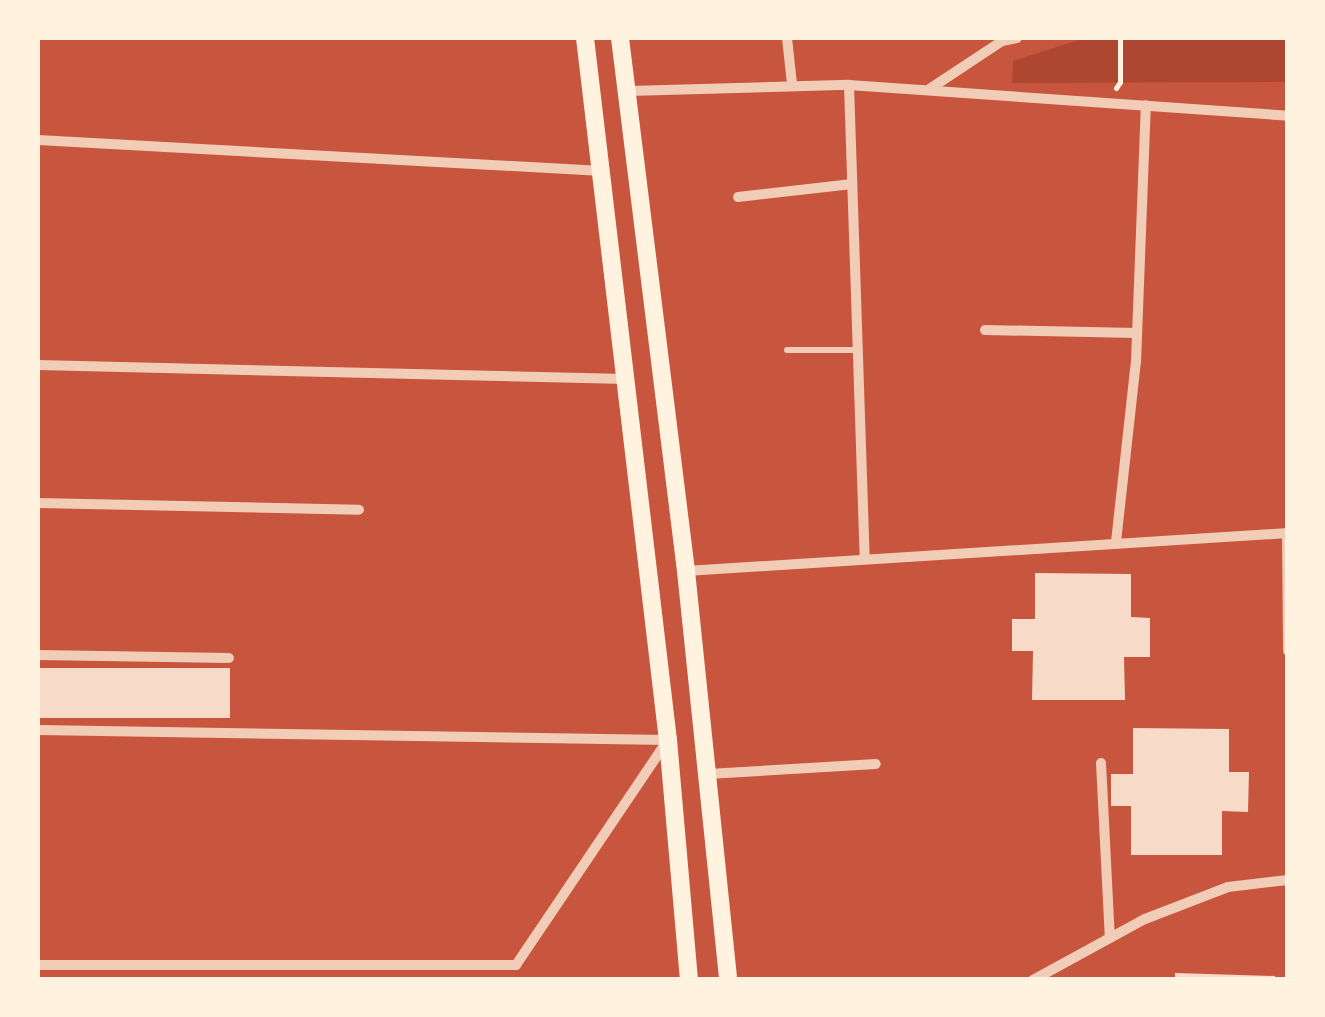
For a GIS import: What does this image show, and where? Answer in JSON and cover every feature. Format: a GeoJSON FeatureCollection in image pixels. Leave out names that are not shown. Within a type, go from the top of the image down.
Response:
{"type":"FeatureCollection","features":[{"type":"Feature","properties":{"kind":"main road"},"geometry":{"type":"LineString","coordinates":[[585,38],[668,740],[689,980]]}},
{"type":"Feature","properties":{"kind":"main road"},"geometry":{"type":"LineString","coordinates":[[620,38],[686,571],[728,980]]}},
{"type":"Feature","properties":{"kind":"street"},"geometry":{"type":"LineString","coordinates":[[787,38],[792,84]]}},
{"type":"Feature","properties":{"kind":"street"},"geometry":{"type":"LineString","coordinates":[[927,90],[1002,41],[1017,38]]}},
{"type":"Feature","properties":{"kind":"street"},"geometry":{"type":"LineString","coordinates":[[629,91],[849,85],[1288,116]]}},
{"type":"Feature","properties":{"kind":"street"},"geometry":{"type":"LineString","coordinates":[[849,85],[864,559]]}},
{"type":"Feature","properties":{"kind":"street"},"geometry":{"type":"LineString","coordinates":[[1116,542],[1137,333],[1146,105]]}},
{"type":"Feature","properties":{"kind":"street"},"geometry":{"type":"LineString","coordinates":[[38,140],[602,171]]}},
{"type":"Feature","properties":{"kind":"street"},"geometry":{"type":"LineString","coordinates":[[738,197],[852,184]]}},
{"type":"Feature","properties":{"kind":"street"},"geometry":{"type":"LineString","coordinates":[[984,330],[1137,333]]}},
{"type":"Feature","properties":{"kind":"street"},"geometry":{"type":"LineString","coordinates":[[38,364],[627,378]]}},
{"type":"Feature","properties":{"kind":"street"},"geometry":{"type":"LineString","coordinates":[[38,503],[359,510]]}},
{"type":"Feature","properties":{"kind":"street"},"geometry":{"type":"LineString","coordinates":[[686,571],[1287,533],[1288,651]]}},
{"type":"Feature","properties":{"kind":"street"},"geometry":{"type":"LineString","coordinates":[[38,655],[229,658]]}},
{"type":"Feature","properties":{"kind":"street"},"geometry":{"type":"LineString","coordinates":[[38,730],[668,740]]}},
{"type":"Feature","properties":{"kind":"street"},"geometry":{"type":"LineString","coordinates":[[508,980],[668,740]]}},
{"type":"Feature","properties":{"kind":"street"},"geometry":{"type":"LineString","coordinates":[[1101,763],[1110,938]]}},
{"type":"Feature","properties":{"kind":"street"},"geometry":{"type":"LineString","coordinates":[[708,774],[876,764]]}},
{"type":"Feature","properties":{"kind":"street"},"geometry":{"type":"LineString","coordinates":[[1033,980],[1110,938],[1228,887],[1288,880]]}},
{"type":"Feature","properties":{"kind":"street"},"geometry":{"type":"LineString","coordinates":[[38,965],[516,965]]}},
{"type":"Feature","properties":{"kind":"lane"},"geometry":{"type":"LineString","coordinates":[[787,350],[858,350]]}},
{"type":"Feature","properties":{"kind":"path"},"geometry":{"type":"LineString","coordinates":[[1120,38],[1120,82]]}},
{"type":"Feature","properties":{"kind":"shaded area"},"geometry":{"type":"Polygon","coordinates":[[[1085,38],[1287,38],[1287,82],[1012,83],[1013,61],[1085,38]]]}},
{"type":"Feature","properties":{"kind":"building"},"geometry":{"type":"Polygon","coordinates":[[[1035,573],[1131,574],[1131,617],[1150,618],[1150,657],[1124,657],[1125,700],[1032,700],[1033,651],[1012,651],[1012,619],[1035,619],[1035,573]]]}},
{"type":"Feature","properties":{"kind":"building"},"geometry":{"type":"Polygon","coordinates":[[[38,668],[230,668],[230,718],[38,718],[38,668]]]}},
{"type":"Feature","properties":{"kind":"building"},"geometry":{"type":"Polygon","coordinates":[[[1133,728],[1229,729],[1229,772],[1249,772],[1248,812],[1222,811],[1222,855],[1131,855],[1131,806],[1111,806],[1111,774],[1133,774],[1133,728]]]}},
{"type":"Feature","properties":{"kind":"building"},"geometry":{"type":"Polygon","coordinates":[[[1175,973],[1275,976],[1275,980],[1175,980],[1175,973]]]}}]}
